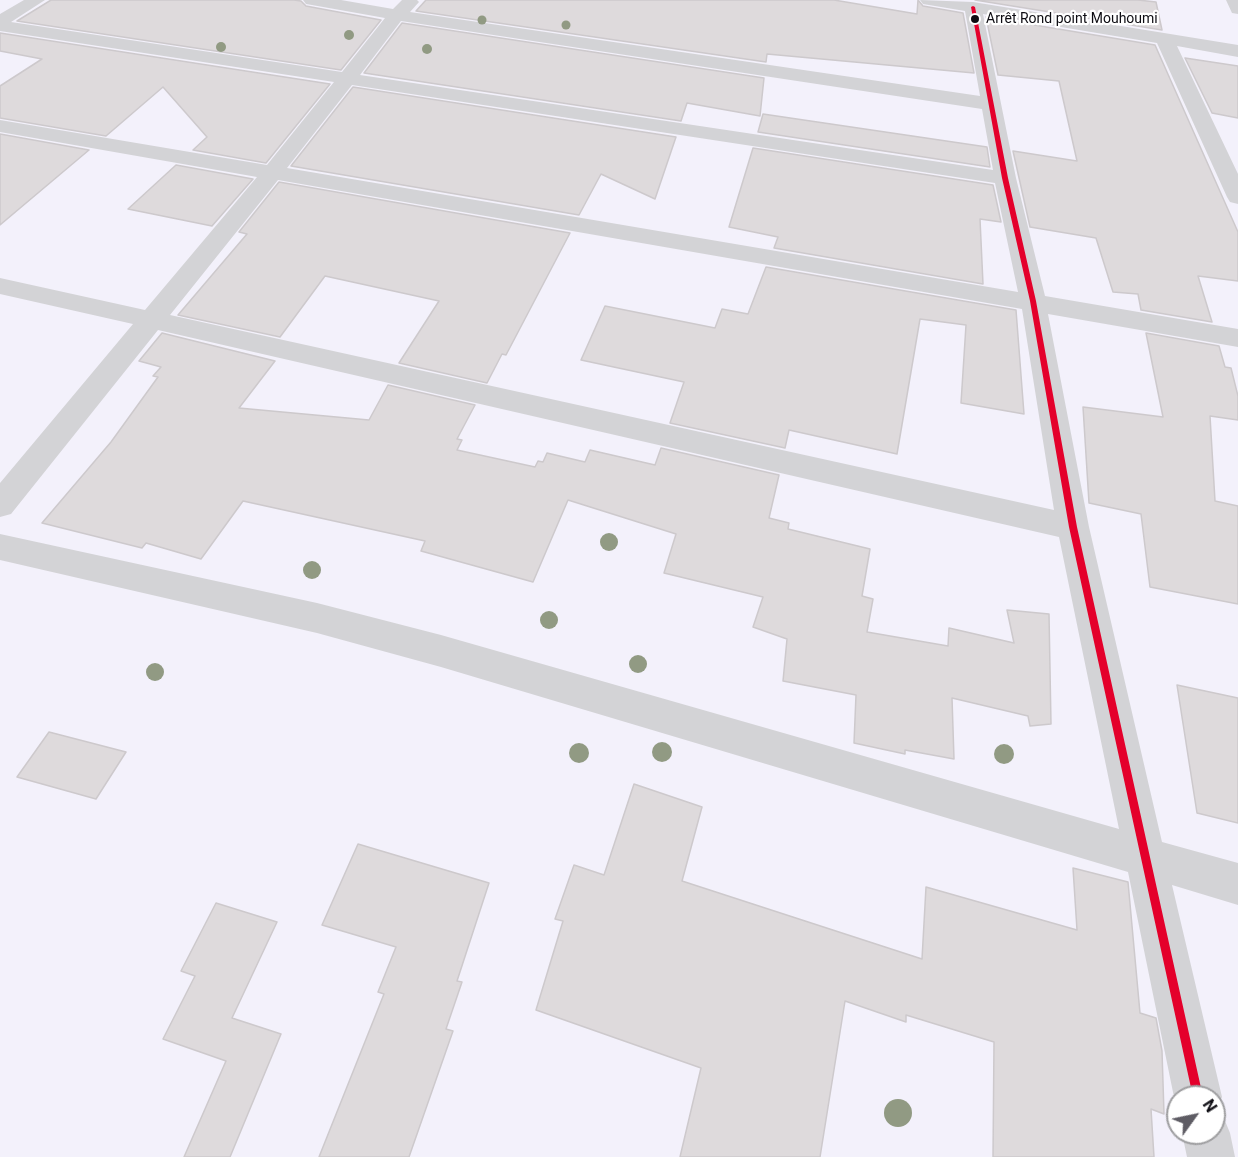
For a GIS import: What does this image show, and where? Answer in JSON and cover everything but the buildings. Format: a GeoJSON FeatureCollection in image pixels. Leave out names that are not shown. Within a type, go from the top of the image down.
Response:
{"type":"FeatureCollection","features":[{"type":"Feature","properties":{"kind":"street"},"geometry":{"type":"LineString","coordinates":[[0,21],[36,0]]}},
{"type":"Feature","properties":{"kind":"street"},"geometry":{"type":"LineString","coordinates":[[312,0],[405,8],[991,104]]}},
{"type":"Feature","properties":{"kind":"street"},"geometry":{"type":"LineString","coordinates":[[929,0],[1238,51]]}},
{"type":"Feature","properties":{"kind":"street"},"geometry":{"type":"LineString","coordinates":[[1235,0],[1238,9]]}},
{"type":"Feature","properties":{"kind":"street"},"geometry":{"type":"LineString","coordinates":[[973,7],[1005,178],[1033,301],[1073,527],[1195,1085]]}},
{"type":"Feature","properties":{"kind":"street"},"geometry":{"type":"LineString","coordinates":[[0,505],[405,8]]}},
{"type":"Feature","properties":{"kind":"street"},"geometry":{"type":"LineString","coordinates":[[0,26],[1005,178]]}},
{"type":"Feature","properties":{"kind":"street"},"geometry":{"type":"LineString","coordinates":[[1164,39],[1238,197]]}},
{"type":"Feature","properties":{"kind":"street"},"geometry":{"type":"LineString","coordinates":[[0,126],[1033,301],[1238,338]]}},
{"type":"Feature","properties":{"kind":"street"},"geometry":{"type":"LineString","coordinates":[[0,286],[1073,527]]}},
{"type":"Feature","properties":{"kind":"street"},"geometry":{"type":"LineString","coordinates":[[0,546],[317,618],[441,651],[1238,884]]}},
{"type":"Feature","properties":{"kind":"transit line"},"geometry":{"type":"LineString","coordinates":[[973,7],[1005,178],[1033,301],[1073,527],[1195,1085]]}},
{"type":"Feature","properties":{"kind":"place","name":"Arrêt Rond point Mouhoumi"},"geometry":{"type":"Point","coordinates":[975,19]}}]}
